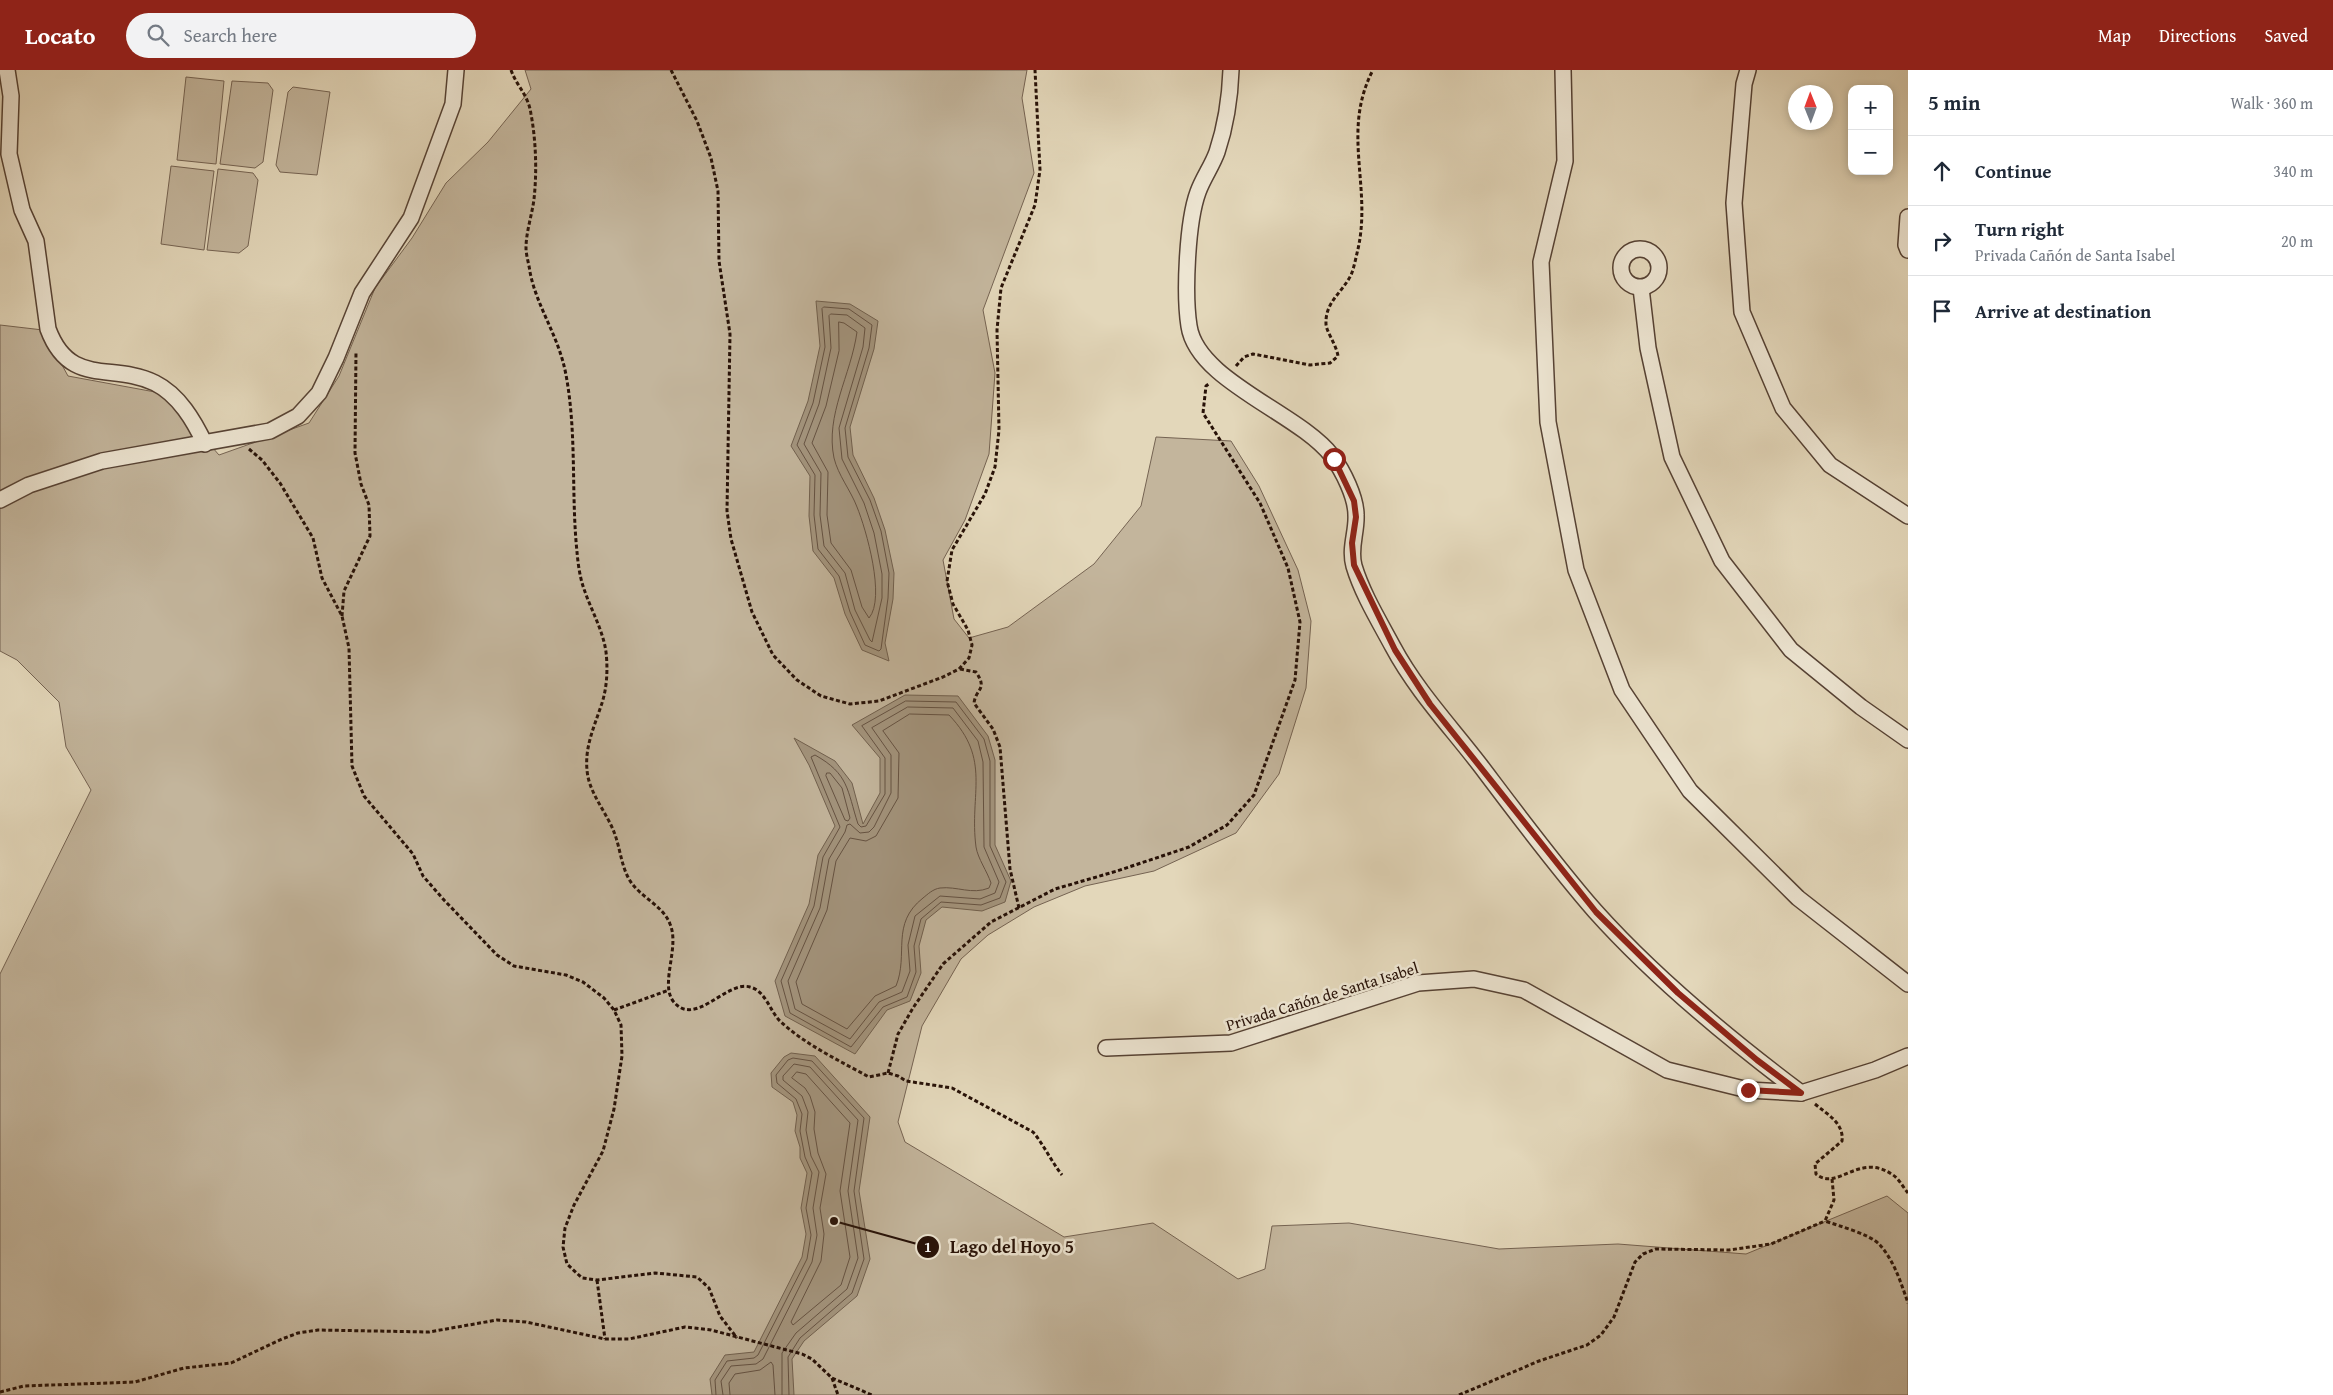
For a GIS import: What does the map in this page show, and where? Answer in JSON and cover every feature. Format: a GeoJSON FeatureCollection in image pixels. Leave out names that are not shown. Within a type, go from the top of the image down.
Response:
{"type":"FeatureCollection","features":[{"type":"Feature","properties":{"kind":"street"},"geometry":{"type":"LineString","coordinates":[[7,70],[11,96],[10,154],[22,210],[36,241],[48,329],[61,355],[80,366],[155,383],[190,415],[205,444]]}},
{"type":"Feature","properties":{"kind":"street"},"geometry":{"type":"LineString","coordinates":[[0,500],[29,484],[102,461],[270,431],[298,416],[319,393],[336,358],[362,294],[412,218],[453,104],[456,70]]}},
{"type":"Feature","properties":{"kind":"street"},"geometry":{"type":"LineString","coordinates":[[1232,70],[1227,115],[1217,152],[1198,192],[1190,223],[1189,328],[1199,351],[1223,375],[1321,444],[1334,459],[1354,501],[1356,517],[1352,543],[1354,565],[1391,642],[1430,704],[1596,912],[1678,993],[1757,1060],[1801,1093]]}},
{"type":"Feature","properties":{"kind":"street"},"geometry":{"type":"LineString","coordinates":[[1563,70],[1565,161],[1541,262],[1548,422],[1576,570],[1622,690],[1690,791],[1798,898],[1908,984]]}},
{"type":"Feature","properties":{"kind":"street"},"geometry":{"type":"LineString","coordinates":[[1748,70],[1744,84],[1734,203],[1742,312],[1783,408],[1830,466],[1908,516]]}},
{"type":"Feature","properties":{"kind":"street"},"geometry":{"type":"LineString","coordinates":[[1908,217],[1906,245],[1908,250]]}},
{"type":"Feature","properties":{"kind":"street"},"geometry":{"type":"LineString","coordinates":[[1641,288],[1648,348],[1672,457],[1722,561],[1791,650],[1861,707],[1908,740]]}},
{"type":"Feature","properties":{"kind":"street","name":"Privada Cañón de Santa Isabel"},"geometry":{"type":"LineString","coordinates":[[1106,1048],[1231,1043],[1418,982],[1474,979],[1524,990],[1667,1070],[1748,1090],[1801,1093],[1875,1070],[1908,1056]]}},
{"type":"Feature","properties":{"kind":"path"},"geometry":{"type":"LineString","coordinates":[[511,70],[527,95],[532,115],[534,195],[526,248],[535,293],[559,343],[567,377],[577,553],[583,587],[606,650],[607,680],[602,704],[590,733],[586,757],[588,780],[616,837],[628,878],[639,892],[670,921],[674,934],[668,990],[674,1002],[684,1009],[695,1009],[707,1005],[736,986],[748,986],[760,991],[776,1017],[795,1035],[869,1077],[888,1073],[906,1081],[952,1088],[1033,1132],[1041,1141],[1050,1161],[1062,1175]]}},
{"type":"Feature","properties":{"kind":"path"},"geometry":{"type":"LineString","coordinates":[[671,70],[697,121],[711,158],[718,191],[719,262],[730,334],[727,511],[731,539],[752,612],[772,655],[797,680],[822,696],[850,704],[879,701],[943,677],[959,669],[969,658],[972,646],[968,630],[953,604],[947,581],[952,550],[985,494],[995,467],[999,430],[997,330],[1000,288],[1035,205],[1040,170],[1035,70]]}},
{"type":"Feature","properties":{"kind":"path"},"geometry":{"type":"LineString","coordinates":[[888,1073],[898,1034],[944,964],[992,922],[1055,889],[1189,847],[1227,825],[1254,795],[1275,742],[1295,680],[1300,622],[1288,568],[1260,503],[1203,413],[1206,386],[1223,375],[1244,357],[1253,354],[1310,365],[1330,363],[1338,356],[1336,344],[1326,328],[1326,312],[1334,296],[1350,275],[1358,248],[1363,215],[1356,142],[1358,114],[1368,80],[1373,70]]}},
{"type":"Feature","properties":{"kind":"path"},"geometry":{"type":"LineString","coordinates":[[342,616],[344,591],[370,536],[369,505],[361,484],[355,453],[356,348]]}},
{"type":"Feature","properties":{"kind":"path"},"geometry":{"type":"LineString","coordinates":[[235,438],[262,460],[280,482],[313,538],[322,578],[342,616],[349,648],[352,766],[364,796],[413,854],[424,876],[444,900],[463,917],[497,954],[514,966],[566,975],[583,982],[604,998],[614,1010],[621,1025],[622,1056],[614,1109],[604,1151],[574,1205],[565,1228],[563,1247],[567,1264],[582,1278],[597,1280],[655,1273],[697,1277],[709,1288],[720,1316],[738,1338]]}},
{"type":"Feature","properties":{"kind":"path"},"geometry":{"type":"LineString","coordinates":[[959,669],[976,672],[982,681],[981,690],[974,704],[993,729],[1000,747],[1010,869],[1019,908]]}},
{"type":"Feature","properties":{"kind":"path"},"geometry":{"type":"LineString","coordinates":[[614,1010],[668,990]]}},
{"type":"Feature","properties":{"kind":"path"},"geometry":{"type":"LineString","coordinates":[[1801,1093],[1840,1125],[1843,1131],[1842,1141],[1815,1164],[1816,1174],[1822,1179],[1832,1180],[1855,1168],[1876,1167],[1893,1175],[1908,1193]]}},
{"type":"Feature","properties":{"kind":"path"},"geometry":{"type":"LineString","coordinates":[[1825,1221],[1834,1200],[1832,1180]]}},
{"type":"Feature","properties":{"kind":"path"},"geometry":{"type":"LineString","coordinates":[[1459,1395],[1539,1361],[1587,1345],[1601,1335],[1614,1317],[1635,1262],[1643,1254],[1656,1250],[1729,1250],[1771,1244],[1825,1221],[1878,1243],[1899,1275],[1908,1303]]}},
{"type":"Feature","properties":{"kind":"path"},"geometry":{"type":"LineString","coordinates":[[597,1280],[605,1339]]}},
{"type":"Feature","properties":{"kind":"path"},"geometry":{"type":"LineString","coordinates":[[0,1392],[24,1386],[135,1382],[184,1368],[231,1363],[290,1336],[318,1330],[429,1332],[497,1320],[526,1322],[605,1339],[629,1339],[685,1327],[711,1330],[802,1354],[812,1359],[832,1378],[872,1395]]}},
{"type":"Feature","properties":{"kind":"path"},"geometry":{"type":"LineString","coordinates":[[832,1378],[838,1395]]}},
{"type":"Feature","properties":{"kind":"shaded area"},"geometry":{"type":"Polygon","coordinates":[[[525,70],[1027,70],[1022,98],[1034,173],[983,310],[995,373],[989,454],[965,520],[943,560],[954,619],[969,638],[1008,627],[1094,564],[1141,506],[1156,437],[1231,441],[1259,486],[1298,570],[1311,621],[1306,688],[1279,774],[1236,833],[1154,871],[1085,886],[1034,907],[988,935],[961,959],[922,1026],[898,1122],[905,1142],[1064,1237],[1153,1223],[1238,1279],[1265,1269],[1272,1226],[1349,1223],[1499,1249],[1618,1244],[1746,1254],[1887,1196],[1908,1213],[1908,1395],[0,1395],[0,974],[91,790],[66,747],[59,702],[17,660],[0,651],[0,325],[43,330],[68,376],[166,394],[219,455],[309,423],[339,376],[375,288],[412,238],[446,183],[488,142],[531,89],[525,70]]]}},
{"type":"Feature","properties":{"kind":"shaded area"},"geometry":{"type":"Polygon","coordinates":[[[186,77],[224,81],[216,164],[177,160],[186,77]]]}},
{"type":"Feature","properties":{"kind":"shaded area"},"geometry":{"type":"Polygon","coordinates":[[[232,81],[268,83],[273,90],[263,162],[255,168],[220,164],[232,81]]]}},
{"type":"Feature","properties":{"kind":"shaded area"},"geometry":{"type":"Polygon","coordinates":[[[293,87],[330,92],[317,175],[280,172],[276,165],[288,92],[293,87]]]}},
{"type":"Feature","properties":{"kind":"shaded area"},"geometry":{"type":"Polygon","coordinates":[[[171,166],[214,171],[204,250],[161,244],[171,166]]]}},
{"type":"Feature","properties":{"kind":"shaded area"},"geometry":{"type":"Polygon","coordinates":[[[218,169],[253,173],[258,180],[248,246],[239,253],[207,250],[218,169]]]}},
{"type":"Feature","properties":{"kind":"water"},"geometry":{"type":"Polygon","coordinates":[[[816,301],[850,304],[878,321],[874,349],[850,427],[853,455],[874,498],[885,530],[894,573],[893,599],[885,643],[889,661],[862,650],[845,614],[834,578],[813,551],[809,516],[810,476],[791,446],[808,401],[820,346],[816,301]]]}},
{"type":"Feature","properties":{"kind":"water"},"geometry":{"type":"Polygon","coordinates":[[[905,695],[958,696],[988,736],[995,760],[995,845],[1011,881],[1005,902],[982,911],[942,907],[926,920],[919,946],[921,973],[910,1001],[887,1010],[855,1054],[785,1016],[775,981],[809,904],[818,855],[835,826],[809,765],[794,738],[835,761],[852,783],[863,824],[880,793],[880,758],[852,725],[905,695]]]}},
{"type":"Feature","properties":{"kind":"water"},"geometry":{"type":"Polygon","coordinates":[[[791,1053],[815,1056],[870,1117],[859,1191],[870,1259],[857,1296],[804,1341],[792,1359],[794,1395],[712,1395],[710,1379],[725,1355],[754,1352],[802,1257],[806,1234],[801,1208],[807,1173],[800,1158],[800,1147],[795,1131],[797,1115],[793,1102],[772,1087],[771,1073],[784,1057],[791,1053]]]}},
{"type":"Feature","properties":{"kind":"place","name":"Lago del Hoyo 5"},"geometry":{"type":"Point","coordinates":[834,1221]}},
{"type":"Feature","properties":{"kind":"route"},"geometry":{"type":"LineString","coordinates":[[1334,459],[1354,501],[1356,517],[1352,543],[1354,565],[1395,650],[1430,704],[1596,912],[1678,993],[1757,1060],[1801,1093],[1748,1090]]}}]}
